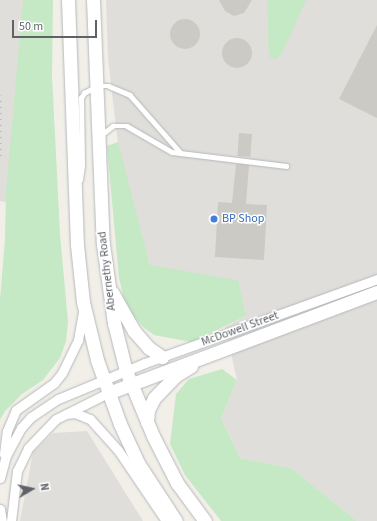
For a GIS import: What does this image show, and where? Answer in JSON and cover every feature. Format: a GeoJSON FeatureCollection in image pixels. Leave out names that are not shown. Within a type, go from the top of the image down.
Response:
{"type":"FeatureCollection","features":[{"type":"Feature","properties":{"kind":"main road"},"geometry":{"type":"LineString","coordinates":[[68,0],[75,209],[83,302],[103,380],[108,393],[138,463],[176,521]]}},
{"type":"Feature","properties":{"kind":"main road","name":"Abernethy Road"},"geometry":{"type":"LineString","coordinates":[[93,0],[105,267],[114,323],[130,384],[148,425],[177,483],[205,521]]}},
{"type":"Feature","properties":{"kind":"main road"},"geometry":{"type":"LineString","coordinates":[[105,267],[109,286],[134,331],[149,348],[162,357]]}},
{"type":"Feature","properties":{"kind":"main road"},"geometry":{"type":"LineString","coordinates":[[108,393],[210,353],[377,292]]}},
{"type":"Feature","properties":{"kind":"main road"},"geometry":{"type":"LineString","coordinates":[[148,425],[150,404],[163,387],[210,353]]}},
{"type":"Feature","properties":{"kind":"street","name":"McDowell Street"},"geometry":{"type":"LineString","coordinates":[[0,477],[13,441],[31,417],[58,399],[162,357],[377,279]]}},
{"type":"Feature","properties":{"kind":"street"},"geometry":{"type":"LineString","coordinates":[[0,477],[7,431],[12,418],[23,404],[47,389],[62,373],[78,340],[83,302]]}},
{"type":"Feature","properties":{"kind":"street"},"geometry":{"type":"LineString","coordinates":[[10,521],[15,479],[21,460],[36,437],[65,414],[108,393]]}},
{"type":"Feature","properties":{"kind":"street"},"geometry":{"type":"LineString","coordinates":[[65,414],[75,413],[90,419],[118,450],[166,521]]}},
{"type":"Feature","properties":{"kind":"street"},"geometry":{"type":"LineString","coordinates":[[0,508],[2,521]]}},
{"type":"Feature","properties":{"kind":"lane"},"geometry":{"type":"LineString","coordinates":[[75,209],[82,166],[81,98],[84,93],[97,86],[117,88],[130,95],[181,154]]}},
{"type":"Feature","properties":{"kind":"lane"},"geometry":{"type":"LineString","coordinates":[[99,148],[103,133],[121,125],[134,129],[164,148],[181,154],[286,166]]}},
{"type":"Feature","properties":{"kind":"shaded area"},"geometry":{"type":"Polygon","coordinates":[[[0,0],[43,0],[57,212],[0,201],[0,0]]]}},
{"type":"Feature","properties":{"kind":"shaded area"},"geometry":{"type":"Polygon","coordinates":[[[106,0],[377,0],[377,521],[357,521],[291,468],[240,458],[221,418],[237,380],[225,327],[246,316],[150,265],[119,152],[108,59],[106,0]]]}},
{"type":"Feature","properties":{"kind":"shaded area"},"geometry":{"type":"Polygon","coordinates":[[[87,431],[143,521],[20,521],[33,452],[53,433],[87,431]]]}},
{"type":"Feature","properties":{"kind":"green space"},"geometry":{"type":"Polygon","coordinates":[[[23,0],[53,0],[52,76],[60,234],[68,322],[66,341],[60,358],[43,380],[22,394],[5,411],[0,420],[0,300],[5,239],[6,192],[23,0]]]}},
{"type":"Feature","properties":{"kind":"green space"},"geometry":{"type":"Polygon","coordinates":[[[267,0],[306,0],[283,51],[277,59],[269,58],[267,0]]]}},
{"type":"Feature","properties":{"kind":"green space"},"geometry":{"type":"Polygon","coordinates":[[[118,142],[150,265],[238,280],[246,316],[192,342],[154,335],[143,327],[126,307],[119,278],[107,146],[118,142]]]}},
{"type":"Feature","properties":{"kind":"green space"},"geometry":{"type":"Polygon","coordinates":[[[222,369],[237,380],[221,418],[240,458],[291,468],[357,521],[221,521],[185,475],[170,444],[176,394],[189,379],[222,369]]]}},
{"type":"Feature","properties":{"kind":"building"},"geometry":{"type":"Polygon","coordinates":[[[219,0],[252,0],[244,13],[234,16],[225,11],[219,0]]]}},
{"type":"Feature","properties":{"kind":"building"},"geometry":{"type":"Polygon","coordinates":[[[185,19],[196,23],[200,34],[196,45],[185,49],[174,45],[170,34],[174,23],[185,19]]]}},
{"type":"Feature","properties":{"kind":"building"},"geometry":{"type":"Polygon","coordinates":[[[377,25],[377,118],[339,99],[377,25]]]}},
{"type":"Feature","properties":{"kind":"building"},"geometry":{"type":"Polygon","coordinates":[[[237,38],[248,42],[252,53],[248,64],[237,68],[226,64],[222,53],[226,42],[237,38]]]}},
{"type":"Feature","properties":{"kind":"building"},"geometry":{"type":"Polygon","coordinates":[[[239,133],[252,134],[250,157],[237,156],[239,133]]]}},
{"type":"Feature","properties":{"kind":"building"},"geometry":{"type":"Polygon","coordinates":[[[236,164],[249,165],[246,204],[267,205],[264,260],[215,257],[218,202],[232,203],[236,164]]]}},
{"type":"Feature","properties":{"kind":"railway"},"geometry":{"type":"LineString","coordinates":[[0,95],[0,160]]}},
{"type":"Feature","properties":{"kind":"place","name":"BP Shop"},"geometry":{"type":"Point","coordinates":[214,219]}}]}
